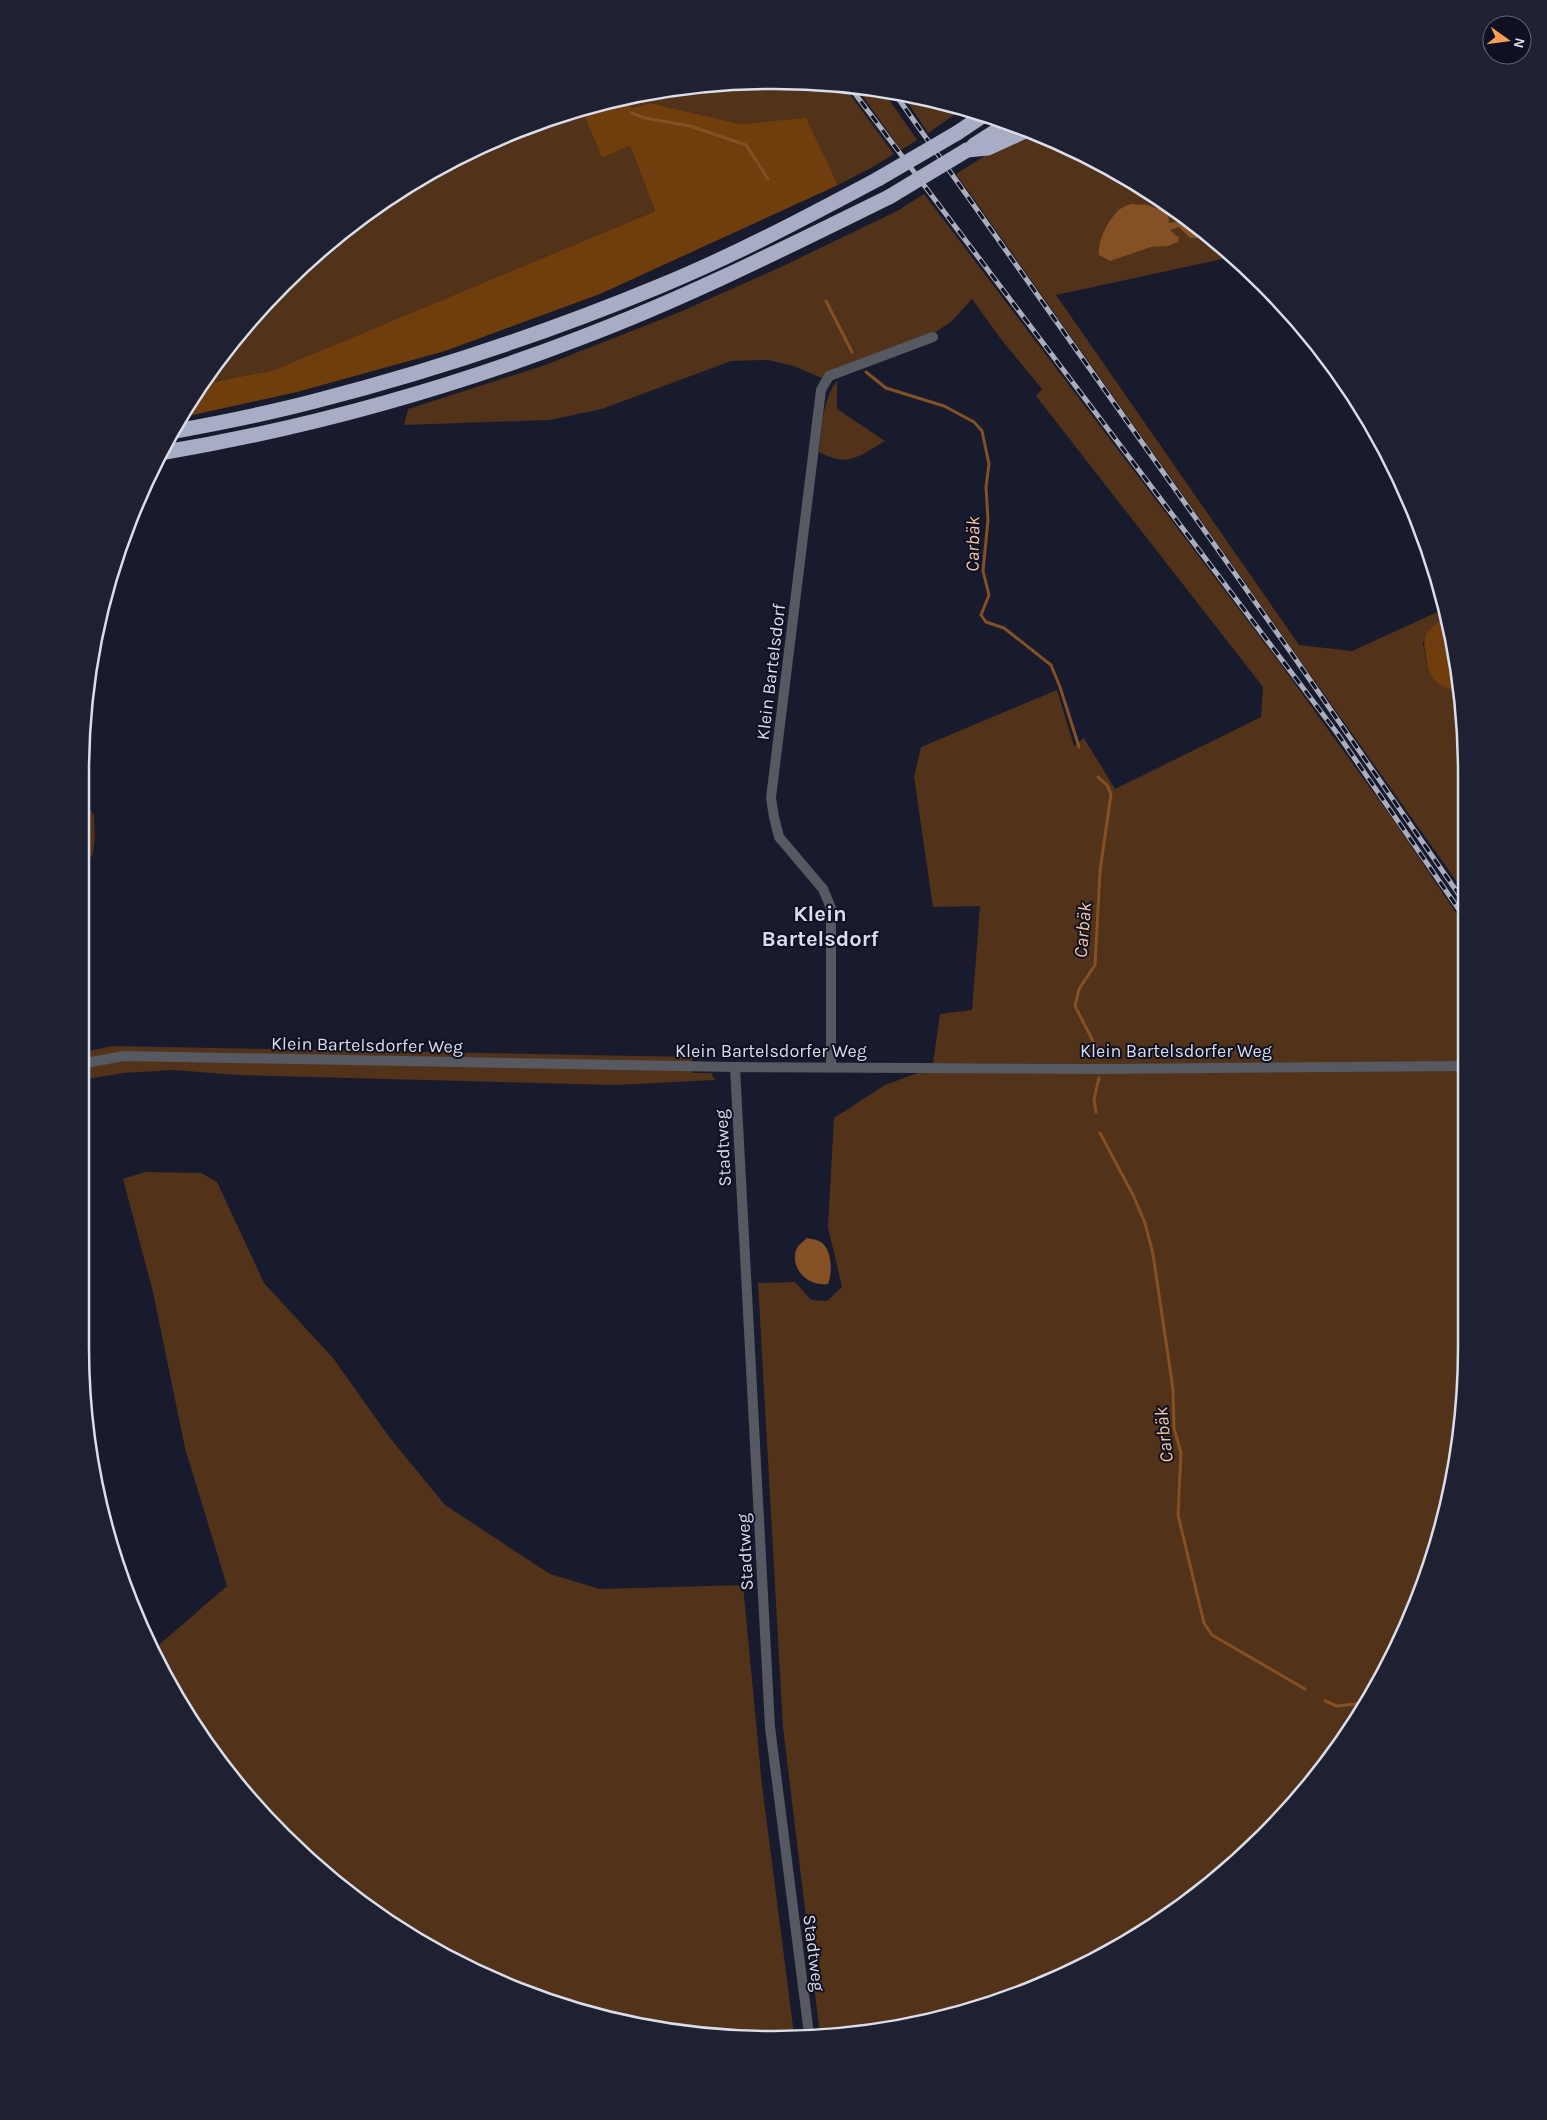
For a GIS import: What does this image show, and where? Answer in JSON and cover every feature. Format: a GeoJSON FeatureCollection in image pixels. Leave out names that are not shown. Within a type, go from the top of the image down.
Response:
{"type":"FeatureCollection","features":[{"type":"Feature","properties":{"kind":"highway"},"geometry":{"type":"LineString","coordinates":[[957,133],[971,118]]}},
{"type":"Feature","properties":{"kind":"highway"},"geometry":{"type":"LineString","coordinates":[[181,430],[317,401],[411,375],[519,340],[662,285],[786,227],[878,179],[977,120]]}},
{"type":"Feature","properties":{"kind":"highway"},"geometry":{"type":"LineString","coordinates":[[169,451],[270,432],[419,392],[526,358],[647,311],[802,240],[888,197],[1001,128]]}},
{"type":"Feature","properties":{"kind":"highway"},"geometry":{"type":"LineString","coordinates":[[967,150],[988,148],[1018,134]]}},
{"type":"Feature","properties":{"kind":"street","name":"Klein Bartelsdorf"},"geometry":{"type":"LineString","coordinates":[[831,1068],[831,908],[823,889],[779,836],[771,798],[821,390],[829,376],[933,337]]}},
{"type":"Feature","properties":{"kind":"street","name":"Klein Bartelsdorfer Weg"},"geometry":{"type":"LineString","coordinates":[[89,1062],[124,1056],[831,1068],[1096,1069],[1458,1066]]}},
{"type":"Feature","properties":{"kind":"street","name":"Stadtweg"},"geometry":{"type":"LineString","coordinates":[[734,1067],[770,1727],[809,2030]]}},
{"type":"Feature","properties":{"kind":"shaded area"},"geometry":{"type":"Polygon","coordinates":[[[729,90],[818,90],[849,93],[894,154],[838,185],[806,119],[741,124],[650,103],[632,108],[628,105],[684,95],[729,90]]]}},
{"type":"Feature","properties":{"kind":"shaded area"},"geometry":{"type":"Polygon","coordinates":[[[862,95],[889,99],[917,140],[901,150],[862,95]]]}},
{"type":"Feature","properties":{"kind":"shaded area"},"geometry":{"type":"Polygon","coordinates":[[[908,102],[956,114],[928,133],[908,102]]]}},
{"type":"Feature","properties":{"kind":"shaded area"},"geometry":{"type":"Polygon","coordinates":[[[650,103],[741,124],[806,118],[838,185],[600,294],[445,351],[297,392],[190,416],[212,382],[274,370],[655,211],[630,146],[602,158],[584,116],[628,105],[632,108],[650,103]]]}},
{"type":"Feature","properties":{"kind":"shaded area"},"geometry":{"type":"Polygon","coordinates":[[[584,116],[602,158],[630,146],[655,211],[274,370],[212,382],[230,357],[289,289],[357,230],[431,180],[511,141],[584,116]]]}},
{"type":"Feature","properties":{"kind":"shaded area"},"geometry":{"type":"Polygon","coordinates":[[[1023,136],[1076,159],[1116,180],[1154,204],[1225,259],[1056,295],[1299,645],[1352,651],[1439,612],[1441,621],[1426,635],[1423,643],[1427,665],[1453,690],[1457,729],[1458,883],[956,174],[991,152],[1023,136]]]}},
{"type":"Feature","properties":{"kind":"shaded area"},"geometry":{"type":"Polygon","coordinates":[[[924,194],[1282,666],[1392,818],[1458,916],[1458,1062],[933,1063],[940,1014],[972,1010],[980,906],[933,907],[914,777],[921,747],[1057,690],[1074,746],[1084,738],[1115,789],[1261,717],[1263,687],[1036,396],[1042,389],[1000,338],[972,299],[952,321],[930,336],[824,379],[794,366],[768,360],[731,361],[602,409],[549,420],[404,425],[408,409],[545,365],[680,312],[783,266],[897,211],[924,194]]]}},
{"type":"Feature","properties":{"kind":"shaded area"},"geometry":{"type":"Polygon","coordinates":[[[1131,204],[1147,205],[1163,210],[1168,214],[1169,223],[1178,221],[1200,238],[1190,238],[1179,227],[1170,230],[1179,238],[1178,242],[1168,246],[1151,247],[1110,261],[1099,255],[1101,238],[1113,216],[1123,207],[1131,204]]]}},
{"type":"Feature","properties":{"kind":"shaded area"},"geometry":{"type":"Polygon","coordinates":[[[837,381],[837,409],[885,441],[861,455],[846,460],[829,457],[819,452],[822,424],[828,397],[837,381]]]}},
{"type":"Feature","properties":{"kind":"shaded area"},"geometry":{"type":"Polygon","coordinates":[[[1441,621],[1453,689],[1436,682],[1429,671],[1424,645],[1426,634],[1441,621]]]}},
{"type":"Feature","properties":{"kind":"shaded area"},"geometry":{"type":"Polygon","coordinates":[[[89,807],[94,816],[95,837],[93,853],[89,861],[89,807]]]}},
{"type":"Feature","properties":{"kind":"shaded area"},"geometry":{"type":"Polygon","coordinates":[[[112,1046],[692,1057],[693,1073],[711,1073],[715,1080],[615,1085],[239,1075],[172,1070],[124,1073],[89,1079],[89,1051],[112,1046]]]}},
{"type":"Feature","properties":{"kind":"shaded area"},"geometry":{"type":"Polygon","coordinates":[[[1458,1070],[1457,1391],[1445,1480],[1435,1524],[1422,1567],[1388,1649],[1367,1689],[1343,1727],[1317,1763],[1258,1831],[1190,1890],[1154,1916],[1116,1940],[1076,1961],[994,1995],[951,2008],[907,2018],[819,2030],[783,1727],[758,1283],[795,1282],[811,1300],[827,1301],[842,1287],[828,1227],[834,1118],[885,1085],[923,1071],[1458,1070]]]}},
{"type":"Feature","properties":{"kind":"shaded area"},"geometry":{"type":"Polygon","coordinates":[[[145,1172],[201,1173],[217,1182],[264,1283],[333,1358],[390,1438],[445,1505],[550,1574],[600,1589],[743,1585],[762,1785],[794,2031],[729,2030],[640,2018],[596,2008],[553,1995],[471,1961],[431,1940],[357,1890],[289,1831],[230,1763],[180,1689],[158,1646],[227,1586],[185,1448],[153,1292],[123,1179],[145,1172]]]}},
{"type":"Feature","properties":{"kind":"shaded area"},"geometry":{"type":"Polygon","coordinates":[[[807,1238],[819,1241],[827,1249],[831,1267],[828,1284],[814,1283],[803,1276],[798,1270],[795,1257],[796,1250],[807,1238]]]}},
{"type":"Feature","properties":{"kind":"waterway","name":"Carbäk"},"geometry":{"type":"LineString","coordinates":[[632,113],[645,118],[690,126],[746,145],[768,179]]}},
{"type":"Feature","properties":{"kind":"waterway","name":"Carbäk"},"geometry":{"type":"LineString","coordinates":[[826,301],[852,352]]}},
{"type":"Feature","properties":{"kind":"waterway","name":"Carbäk"},"geometry":{"type":"LineString","coordinates":[[866,372],[886,388],[944,406],[974,422],[982,431],[989,464],[986,487],[988,520],[983,571],[989,595],[981,615],[986,622],[1004,628],[1051,665],[1079,747]]}},
{"type":"Feature","properties":{"kind":"waterway","name":"Carbäk"},"geometry":{"type":"LineString","coordinates":[[1098,777],[1107,785],[1111,794],[1100,871],[1095,965],[1079,989],[1075,1006],[1098,1051]]}},
{"type":"Feature","properties":{"kind":"waterway","name":"Carbäk"},"geometry":{"type":"LineString","coordinates":[[1096,1112],[1094,1099],[1099,1078]]}},
{"type":"Feature","properties":{"kind":"waterway","name":"Carbäk"},"geometry":{"type":"LineString","coordinates":[[1100,1133],[1134,1197],[1145,1223],[1153,1254],[1173,1389],[1174,1428],[1181,1453],[1178,1515],[1204,1623],[1212,1635],[1305,1689]]}},
{"type":"Feature","properties":{"kind":"waterway","name":"Carbäk"},"geometry":{"type":"LineString","coordinates":[[1325,1701],[1337,1706],[1358,1704]]}},
{"type":"Feature","properties":{"kind":"railway"},"geometry":{"type":"LineString","coordinates":[[855,94],[1337,733],[1458,908]]}},
{"type":"Feature","properties":{"kind":"railway"},"geometry":{"type":"LineString","coordinates":[[900,101],[1292,654],[1458,893]]}},
{"type":"Feature","properties":{"kind":"district","name":"Klein Bartelsdorf"},"geometry":{"type":"Point","coordinates":[820,926]}}]}
